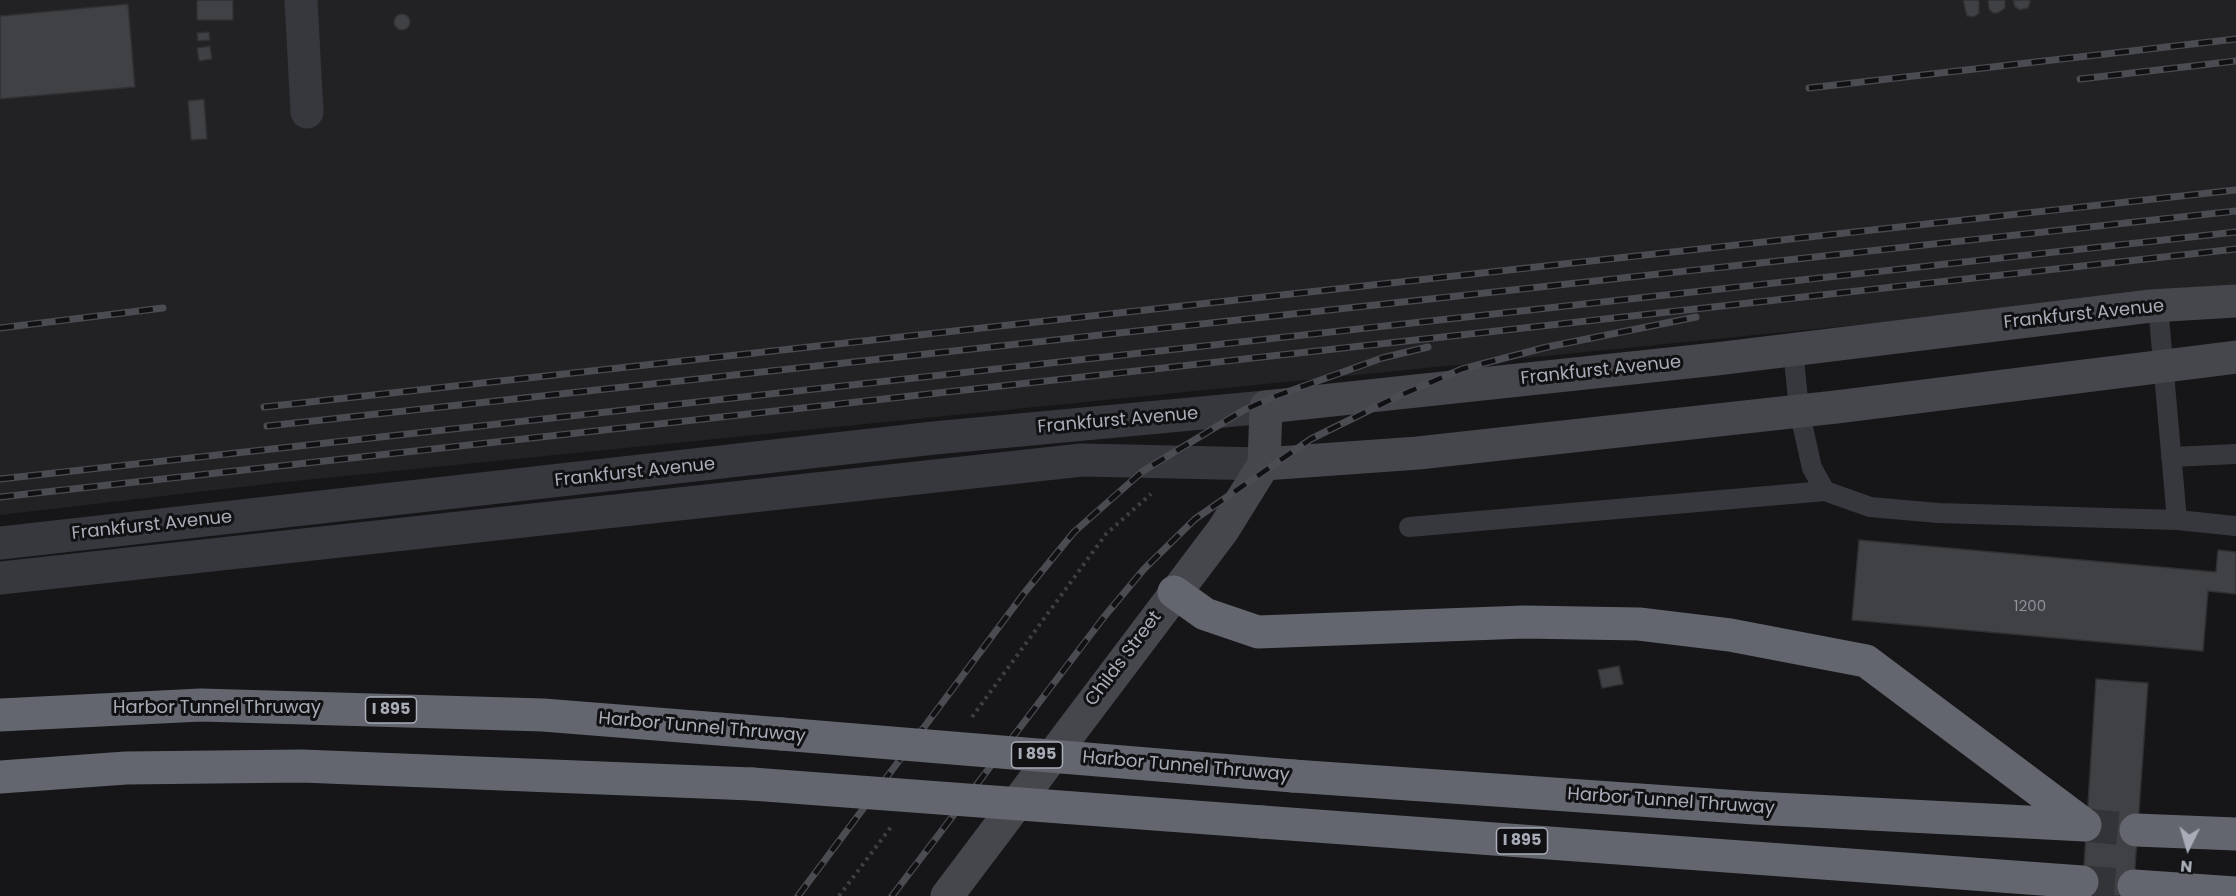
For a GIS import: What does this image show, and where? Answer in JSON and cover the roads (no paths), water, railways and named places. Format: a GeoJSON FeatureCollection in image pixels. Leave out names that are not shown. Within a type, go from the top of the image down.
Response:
{"type":"FeatureCollection","features":[{"type":"Feature","properties":{"kind":"highway","name":"Harbor Tunnel Thruway"},"geometry":{"type":"LineString","coordinates":[[0,715],[201,705],[543,715],[1293,776],[1755,808],[2085,825],[1866,661],[1730,635],[1639,624],[1524,622],[1258,632],[1205,614],[1174,592]]}},
{"type":"Feature","properties":{"kind":"highway","name":"I 895"},"geometry":{"type":"LineString","coordinates":[[0,777],[126,768],[302,766],[752,784],[2082,882],[2048,896]]}},
{"type":"Feature","properties":{"kind":"highway"},"geometry":{"type":"LineString","coordinates":[[2136,830],[2236,834]]}},
{"type":"Feature","properties":{"kind":"highway"},"geometry":{"type":"LineString","coordinates":[[2134,886],[2236,893]]}},
{"type":"Feature","properties":{"kind":"main road","name":"Frankfurst Avenue"},"geometry":{"type":"LineString","coordinates":[[1266,407],[1716,359],[2158,306],[2236,301]]}},
{"type":"Feature","properties":{"kind":"main road","name":"Frankfurst Avenue"},"geometry":{"type":"LineString","coordinates":[[1264,464],[1418,453],[2236,357]]}},
{"type":"Feature","properties":{"kind":"main road","name":"Childs Street"},"geometry":{"type":"LineString","coordinates":[[947,896],[1223,530],[1264,464],[1266,407]]}},
{"type":"Feature","properties":{"kind":"street"},"geometry":{"type":"LineString","coordinates":[[300,0],[307,112]]}},
{"type":"Feature","properties":{"kind":"street","name":"Frankfurst Avenue"},"geometry":{"type":"LineString","coordinates":[[0,543],[934,438],[1266,407]]}},
{"type":"Feature","properties":{"kind":"street","name":"Frankfurst Avenue"},"geometry":{"type":"LineString","coordinates":[[0,578],[1082,460],[1264,464]]}},
{"type":"Feature","properties":{"kind":"lane"},"geometry":{"type":"LineString","coordinates":[[2158,306],[2177,520]]}},
{"type":"Feature","properties":{"kind":"lane"},"geometry":{"type":"LineString","coordinates":[[1793,348],[1799,410],[1812,468],[1825,491]]}},
{"type":"Feature","properties":{"kind":"lane"},"geometry":{"type":"LineString","coordinates":[[2171,457],[2236,454]]}},
{"type":"Feature","properties":{"kind":"lane"},"geometry":{"type":"LineString","coordinates":[[1409,527],[1825,491],[1870,507],[1938,513],[2177,520],[2236,526]]}},
{"type":"Feature","properties":{"kind":"tunnel"},"geometry":{"type":"LineString","coordinates":[[2085,825],[2136,830]]}},
{"type":"Feature","properties":{"kind":"tunnel"},"geometry":{"type":"LineString","coordinates":[[2082,882],[2134,886]]}},
{"type":"Feature","properties":{"kind":"railway"},"geometry":{"type":"LineString","coordinates":[[1809,88],[2236,39]]}},
{"type":"Feature","properties":{"kind":"railway"},"geometry":{"type":"LineString","coordinates":[[2080,79],[2236,61]]}},
{"type":"Feature","properties":{"kind":"railway"},"geometry":{"type":"LineString","coordinates":[[264,407],[2236,190]]}},
{"type":"Feature","properties":{"kind":"railway"},"geometry":{"type":"LineString","coordinates":[[267,426],[2236,211]]}},
{"type":"Feature","properties":{"kind":"railway"},"geometry":{"type":"LineString","coordinates":[[0,479],[2236,232]]}},
{"type":"Feature","properties":{"kind":"railway"},"geometry":{"type":"LineString","coordinates":[[0,497],[2236,249]]}},
{"type":"Feature","properties":{"kind":"railway"},"geometry":{"type":"LineString","coordinates":[[0,328],[163,308]]}},
{"type":"Feature","properties":{"kind":"railway"},"geometry":{"type":"LineString","coordinates":[[892,896],[1104,617],[1144,569],[1195,519],[1311,439],[1394,398],[1462,369],[1547,347],[1696,317]]}},
{"type":"Feature","properties":{"kind":"railway"},"geometry":{"type":"LineString","coordinates":[[798,896],[1025,592],[1074,532],[1143,471],[1244,410],[1276,396],[1382,358],[1428,347]]}}]}
